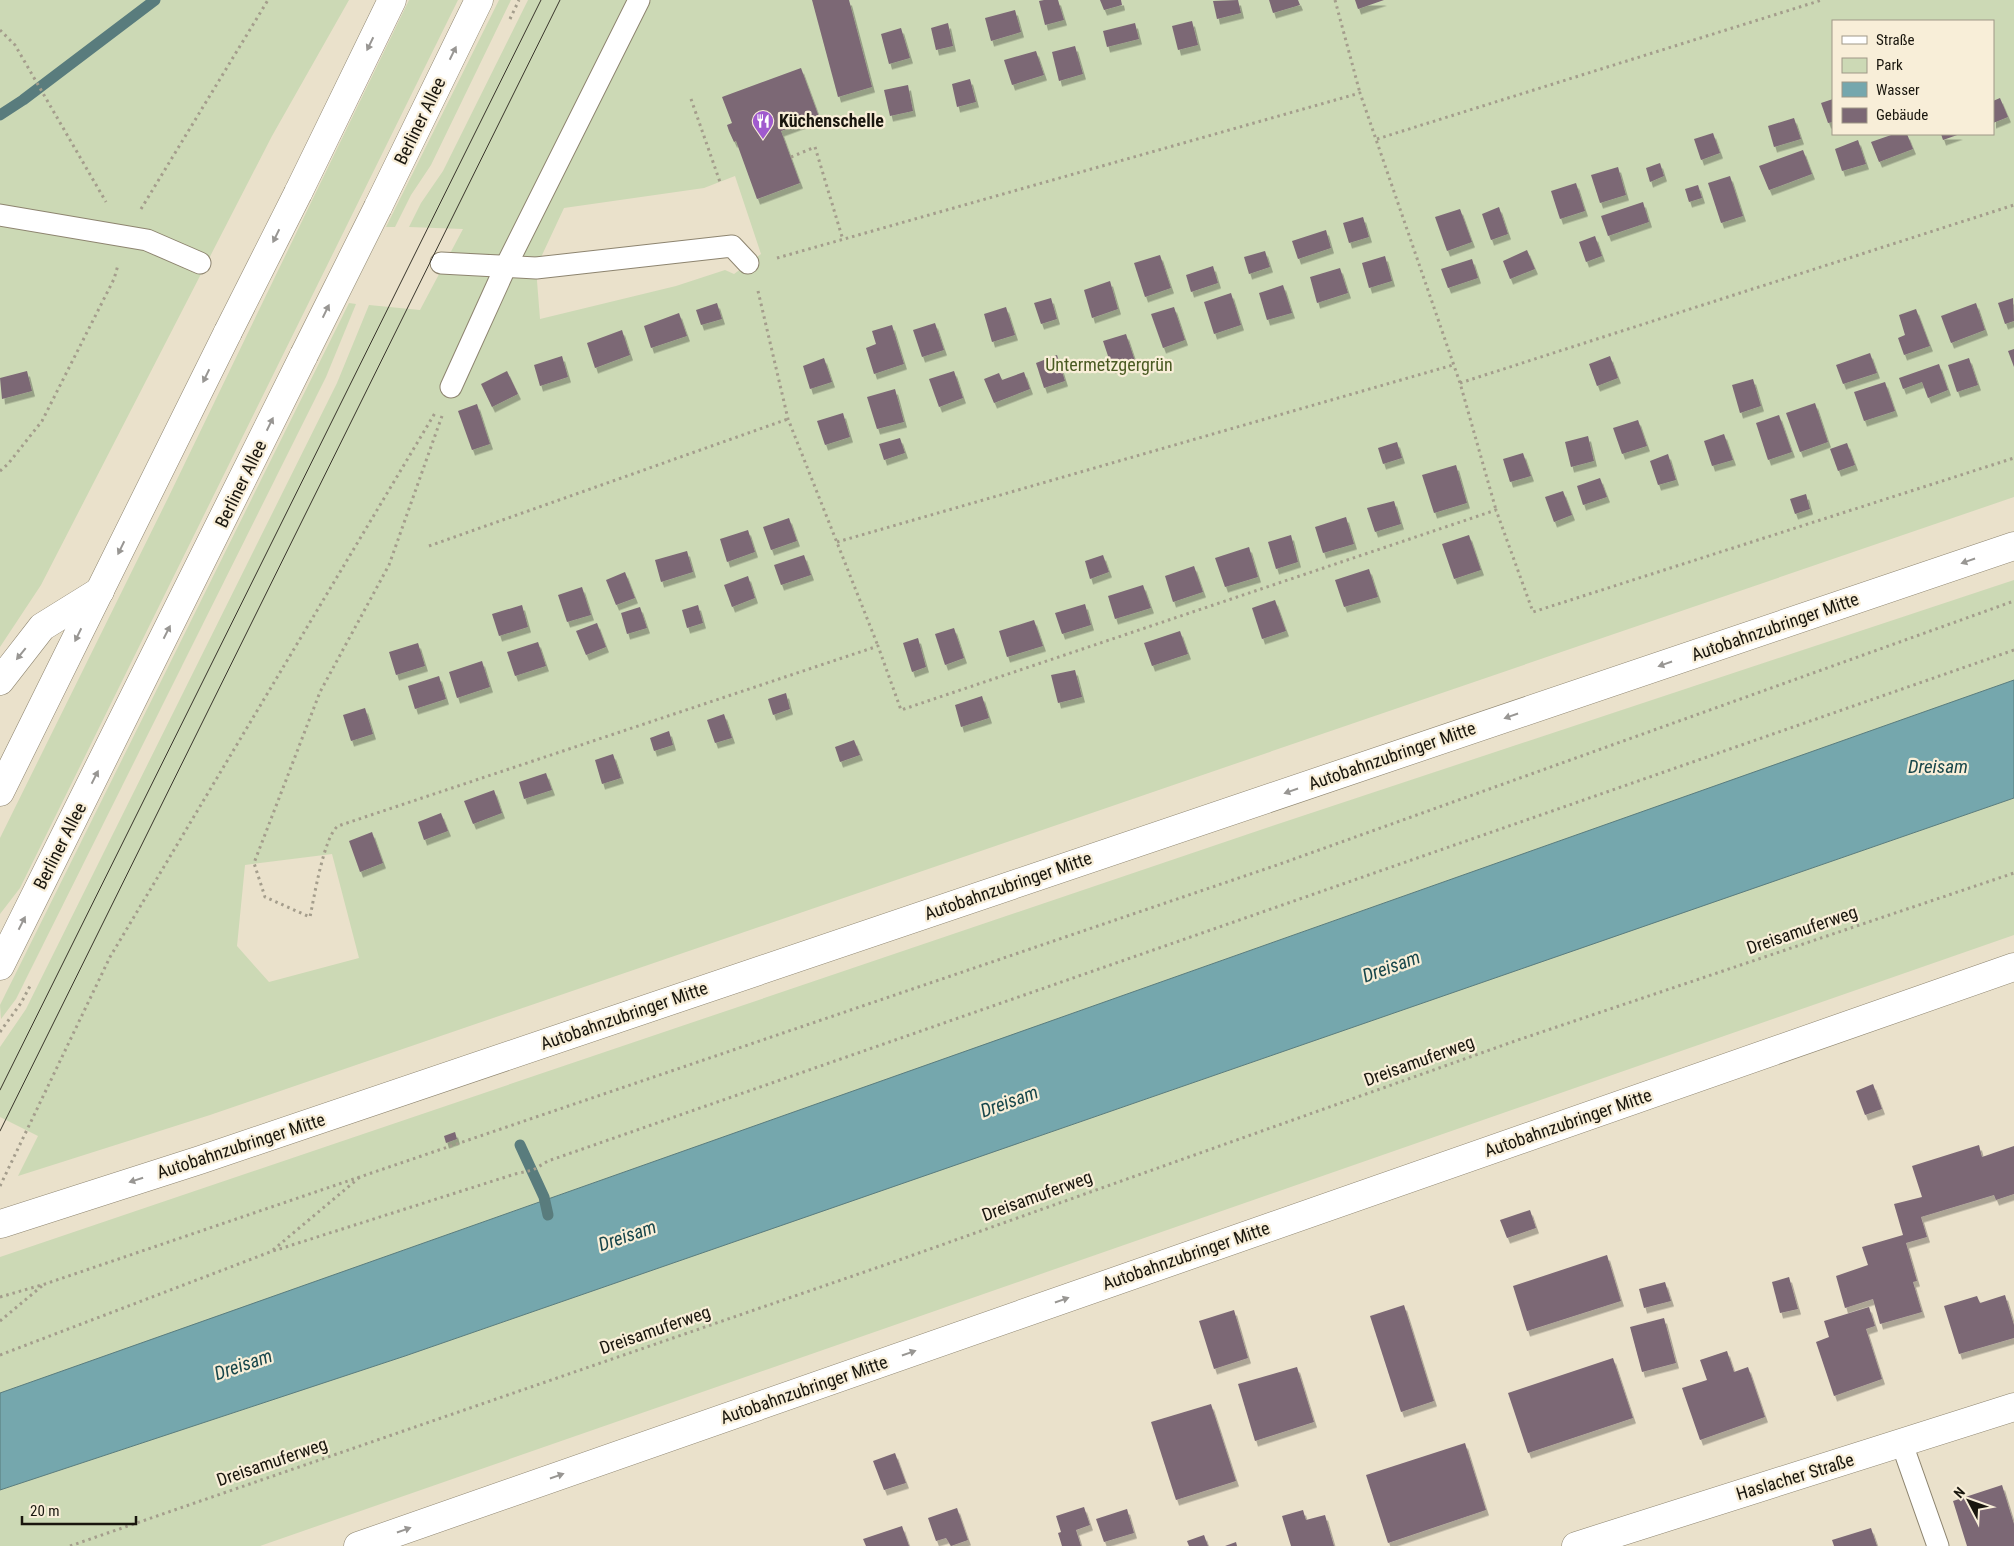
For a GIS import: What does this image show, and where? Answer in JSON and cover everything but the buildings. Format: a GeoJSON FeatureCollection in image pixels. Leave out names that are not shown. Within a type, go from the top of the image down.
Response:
{"type":"FeatureCollection","features":[{"type":"Feature","properties":{"kind":"main road"},"geometry":{"type":"LineString","coordinates":[[0,792],[392,0]]}},
{"type":"Feature","properties":{"kind":"main road","name":"Berliner Allee"},"geometry":{"type":"LineString","coordinates":[[0,966],[479,0]]}},
{"type":"Feature","properties":{"kind":"main road","name":"Autobahnzubringer Mitte"},"geometry":{"type":"LineString","coordinates":[[1,1224],[209,1157],[2014,546]]}},
{"type":"Feature","properties":{"kind":"main road"},"geometry":{"type":"LineString","coordinates":[[0,681],[42,627],[100,591]]}},
{"type":"Feature","properties":{"kind":"main road","name":"Autobahnzubringer Mitte"},"geometry":{"type":"LineString","coordinates":[[358,1546],[2014,967]]}},
{"type":"Feature","properties":{"kind":"main road","name":"Haslacher Straße"},"geometry":{"type":"LineString","coordinates":[[1576,1546],[2014,1407]]}},
{"type":"Feature","properties":{"kind":"lane"},"geometry":{"type":"LineString","coordinates":[[451,387],[505,268],[639,0]]}},
{"type":"Feature","properties":{"kind":"lane"},"geometry":{"type":"LineString","coordinates":[[0,215],[147,240],[200,263]]}},
{"type":"Feature","properties":{"kind":"lane"},"geometry":{"type":"LineString","coordinates":[[441,263],[505,268],[536,268],[732,246],[748,263]]}},
{"type":"Feature","properties":{"kind":"lane"},"geometry":{"type":"LineString","coordinates":[[1902,1444],[1938,1546]]}},
{"type":"Feature","properties":{"kind":"path"},"geometry":{"type":"LineString","coordinates":[[0,471],[8,464],[42,421],[114,279],[125,236],[268,0]]}},
{"type":"Feature","properties":{"kind":"path"},"geometry":{"type":"LineString","coordinates":[[1335,0],[1360,93],[1460,383],[1496,510],[1533,612],[2014,458]]}},
{"type":"Feature","properties":{"kind":"path"},"geometry":{"type":"LineString","coordinates":[[1377,139],[1822,0]]}},
{"type":"Feature","properties":{"kind":"path"},"geometry":{"type":"LineString","coordinates":[[0,30],[15,45],[125,236]]}},
{"type":"Feature","properties":{"kind":"path"},"geometry":{"type":"LineString","coordinates":[[1360,93],[782,257],[748,263],[760,297],[788,419],[902,710],[1496,510]]}},
{"type":"Feature","properties":{"kind":"path"},"geometry":{"type":"LineString","coordinates":[[691,99],[720,182]]}},
{"type":"Feature","properties":{"kind":"path"},"geometry":{"type":"LineString","coordinates":[[790,156],[815,147],[842,240]]}},
{"type":"Feature","properties":{"kind":"path"},"geometry":{"type":"LineString","coordinates":[[1460,383],[2014,205]]}},
{"type":"Feature","properties":{"kind":"path"},"geometry":{"type":"LineString","coordinates":[[837,542],[1452,364]]}},
{"type":"Feature","properties":{"kind":"path"},"geometry":{"type":"LineString","coordinates":[[451,387],[428,460],[390,565],[320,692],[254,863],[266,897],[310,917],[324,855],[333,829],[338,826],[878,646]]}},
{"type":"Feature","properties":{"kind":"path"},"geometry":{"type":"LineString","coordinates":[[0,1186],[110,957],[451,387]]}},
{"type":"Feature","properties":{"kind":"path"},"geometry":{"type":"LineString","coordinates":[[429,546],[788,419]]}},
{"type":"Feature","properties":{"kind":"path"},"geometry":{"type":"LineString","coordinates":[[0,1297],[45,1284],[1280,864],[2014,601]]}},
{"type":"Feature","properties":{"kind":"path"},"geometry":{"type":"LineString","coordinates":[[0,1354],[270,1252],[515,1174],[533,1170],[548,1161],[2014,650]]}},
{"type":"Feature","properties":{"kind":"path","name":"Dreisamuferweg"},"geometry":{"type":"LineString","coordinates":[[70,1546],[902,1259],[1515,1041],[2014,873]]}},
{"type":"Feature","properties":{"kind":"path"},"geometry":{"type":"LineString","coordinates":[[270,1252],[363,1175]]}},
{"type":"Feature","properties":{"kind":"path"},"geometry":{"type":"LineString","coordinates":[[0,1321],[45,1284]]}},
{"type":"Feature","properties":{"kind":"green space"},"geometry":{"type":"Polygon","coordinates":[[[0,0],[349,0],[272,136],[41,585],[0,647],[0,0]]]}},
{"type":"Feature","properties":{"kind":"green space"},"geometry":{"type":"Polygon","coordinates":[[[409,0],[458,0],[20,888],[0,914],[0,838],[169,496],[409,0]]]}},
{"type":"Feature","properties":{"kind":"green space"},"geometry":{"type":"Polygon","coordinates":[[[499,0],[511,0],[431,165],[411,195],[395,227],[386,227],[499,0]]]}},
{"type":"Feature","properties":{"kind":"green space","name":"Untermetzgergrün"},"geometry":{"type":"Polygon","coordinates":[[[528,0],[2014,0],[2014,497],[210,1115],[18,1176],[38,1136],[0,1117],[0,1047],[26,1009],[337,383],[369,305],[420,310],[463,229],[409,227],[421,203],[443,171],[528,0]],[[735,176],[704,188],[564,208],[536,268],[540,319],[676,286],[725,270],[734,274],[761,254],[735,176]],[[332,854],[245,865],[237,946],[269,982],[359,958],[332,854]]]}},
{"type":"Feature","properties":{"kind":"green space"},"geometry":{"type":"Polygon","coordinates":[[[349,303],[356,304],[326,377],[16,999],[1,1019],[0,1005],[349,303]]]}},
{"type":"Feature","properties":{"kind":"green space"},"geometry":{"type":"Polygon","coordinates":[[[2014,580],[2014,680],[0,1393],[0,1257],[1272,826],[2014,580]]]}},
{"type":"Feature","properties":{"kind":"green space"},"geometry":{"type":"Polygon","coordinates":[[[2014,798],[2014,935],[260,1546],[0,1546],[0,1490],[405,1356],[2014,798]]]}},
{"type":"Feature","properties":{"kind":"water","name":"Dreisam"},"geometry":{"type":"Polygon","coordinates":[[[2014,680],[2014,798],[405,1356],[0,1490],[0,1393],[2014,680]]]}},
{"type":"Feature","properties":{"kind":"waterway"},"geometry":{"type":"LineString","coordinates":[[0,115],[23,100],[155,0]]}},
{"type":"Feature","properties":{"kind":"waterway"},"geometry":{"type":"LineString","coordinates":[[520,1145],[544,1197],[548,1215]]}},
{"type":"Feature","properties":{"kind":"tram line"},"geometry":{"type":"LineString","coordinates":[[0,1090],[541,0]]}},
{"type":"Feature","properties":{"kind":"tram line"},"geometry":{"type":"LineString","coordinates":[[0,1131],[560,0]]}},
{"type":"Feature","properties":{"kind":"place","name":"Küchenschelle"},"geometry":{"type":"Point","coordinates":[763,140]}}]}
